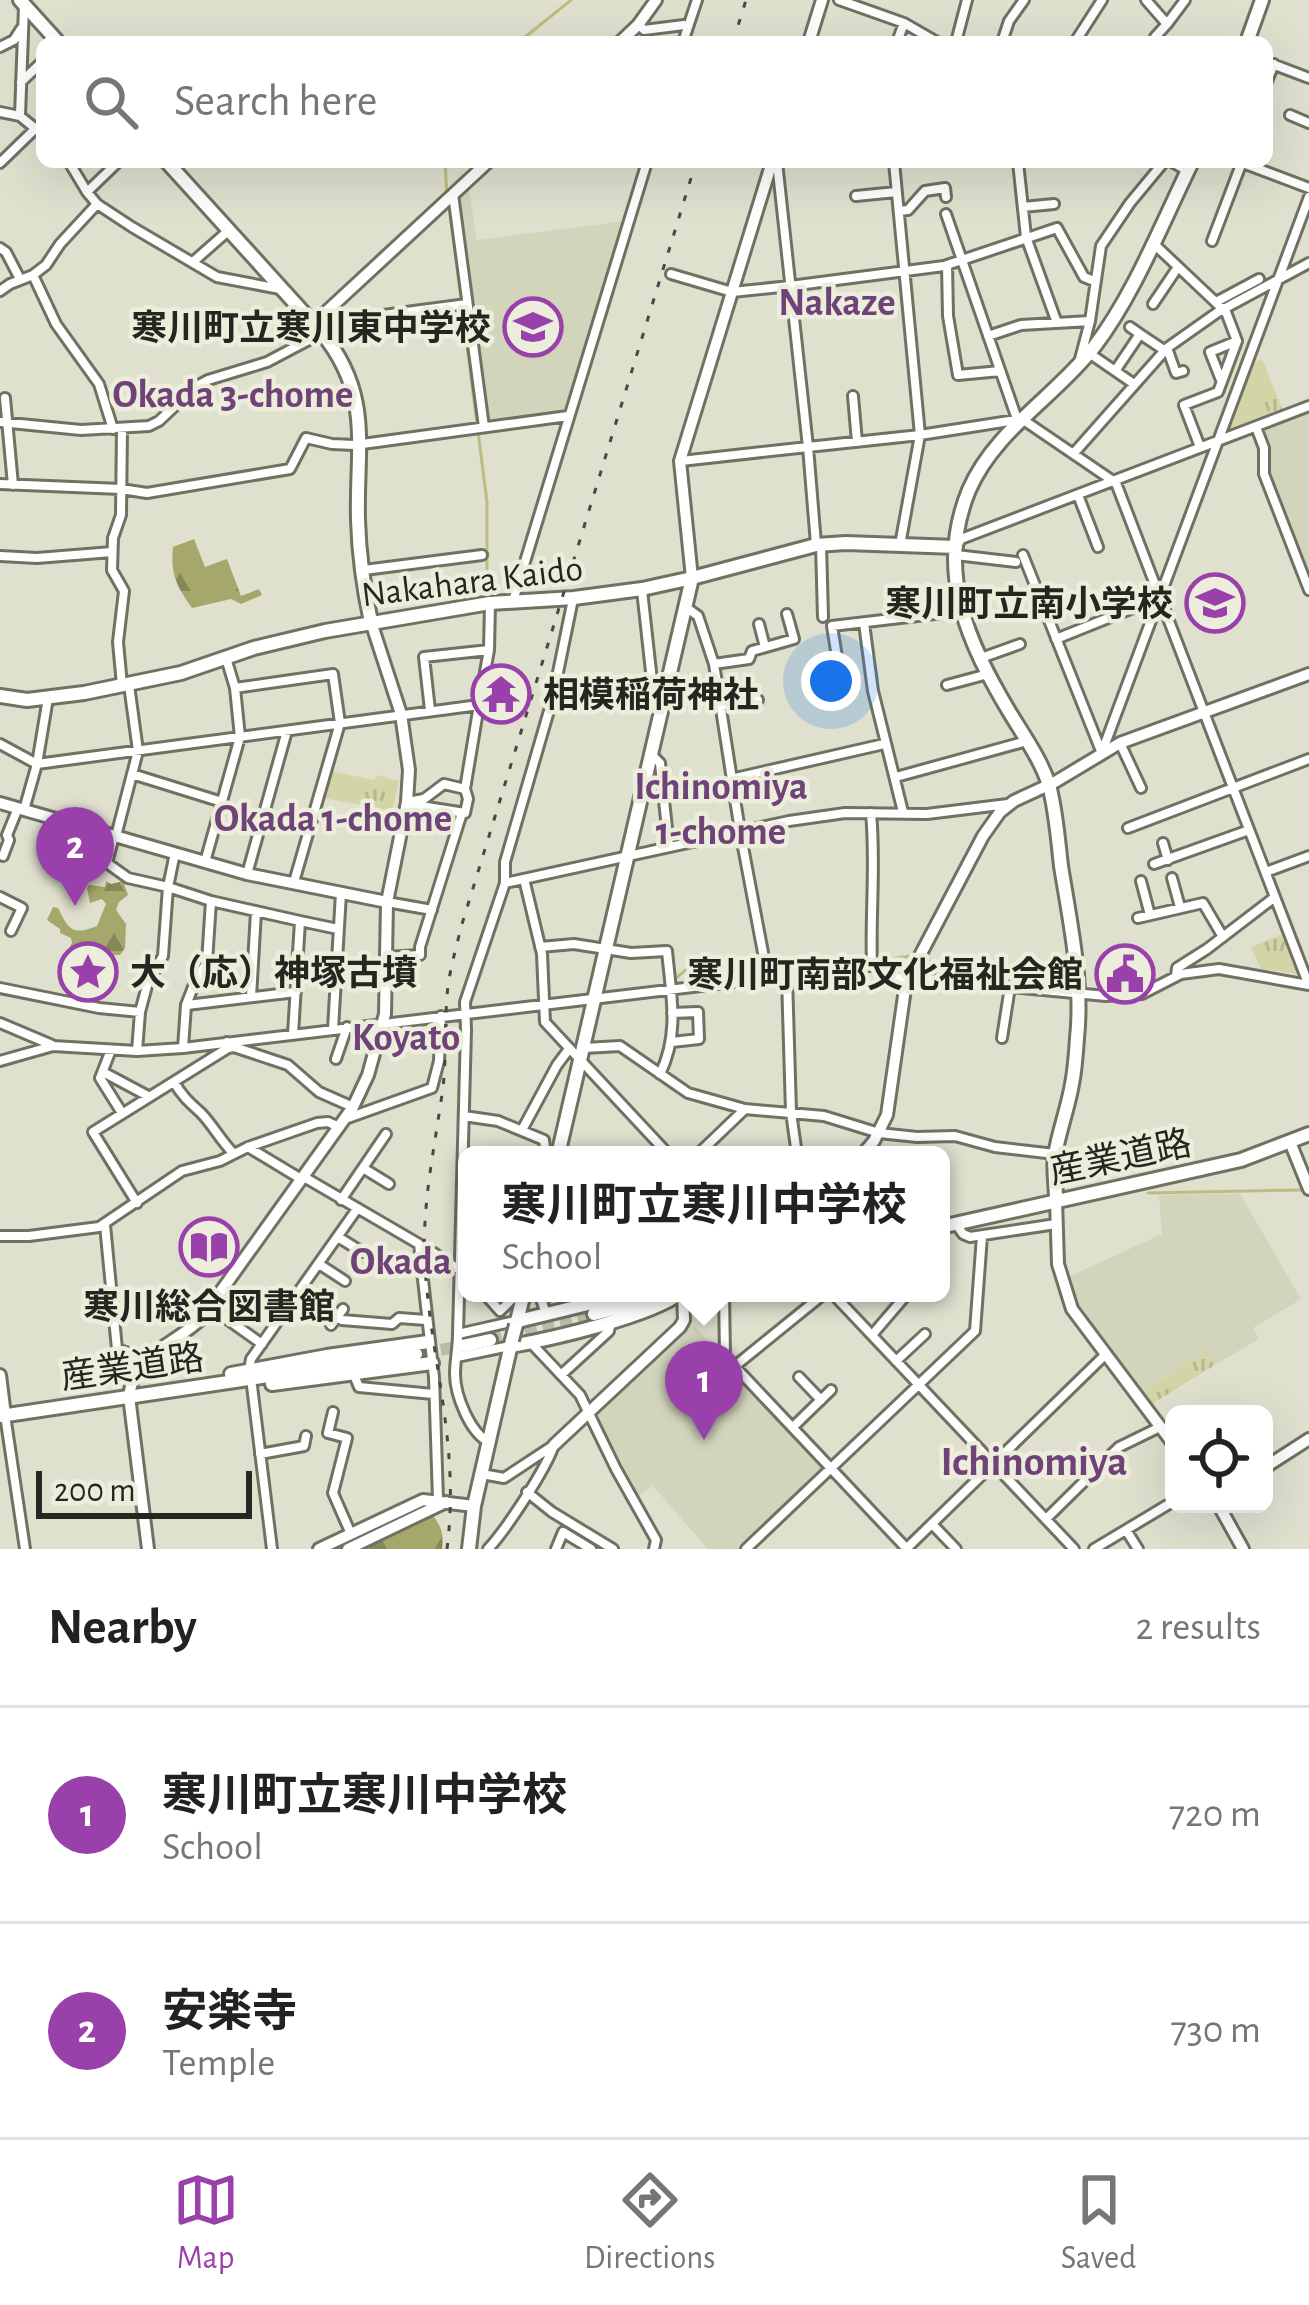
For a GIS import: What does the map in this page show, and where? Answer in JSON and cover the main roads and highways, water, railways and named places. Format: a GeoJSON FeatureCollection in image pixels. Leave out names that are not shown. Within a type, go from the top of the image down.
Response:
{"type":"FeatureCollection","features":[{"type":"Feature","properties":{"kind":"main road"},"geometry":{"type":"LineString","coordinates":[[1249,36],[1262,0]]}},
{"type":"Feature","properties":{"kind":"main road"},"geometry":{"type":"LineString","coordinates":[[22,2],[53,36]]}},
{"type":"Feature","properties":{"kind":"main road"},"geometry":{"type":"LineString","coordinates":[[171,168],[318,328],[350,380],[360,422],[358,524],[371,622]]}},
{"type":"Feature","properties":{"kind":"main road"},"geometry":{"type":"LineString","coordinates":[[1056,1200],[1055,1154],[1072,1084],[1078,1030],[1072,934],[1049,786],[980,659],[960,611],[956,551],[969,491],[991,454],[1019,419],[1089,353],[1119,309],[1189,168]]}},
{"type":"Feature","properties":{"kind":"main road","name":"Nakahara Kaido"},"geometry":{"type":"LineString","coordinates":[[2,699],[48,698],[181,673],[289,638],[371,622],[490,603],[642,589],[819,545],[900,544],[956,551]]}},
{"type":"Feature","properties":{"kind":"main road"},"geometry":{"type":"LineString","coordinates":[[560,1146],[577,1052],[595,997],[692,578]]}},
{"type":"Feature","properties":{"kind":"main road","name":"産業道路"},"geometry":{"type":"LineString","coordinates":[[950,1226],[1241,1160],[1309,1134]]}},
{"type":"Feature","properties":{"kind":"main road"},"geometry":{"type":"LineString","coordinates":[[469,1549],[474,1506],[522,1302]]}},
{"type":"Feature","properties":{"kind":"main road"},"geometry":{"type":"LineString","coordinates":[[514,1333],[546,1314],[596,1302]]}},
{"type":"Feature","properties":{"kind":"main road"},"geometry":{"type":"LineString","coordinates":[[594,1314],[641,1302]]}},
{"type":"Feature","properties":{"kind":"main road"},"geometry":{"type":"LineString","coordinates":[[514,1333],[530,1342],[669,1302]]}},
{"type":"Feature","properties":{"kind":"main road"},"geometry":{"type":"LineString","coordinates":[[459,1346],[490,1340]]}},
{"type":"Feature","properties":{"kind":"main road"},"geometry":{"type":"LineString","coordinates":[[183,1388],[249,1370],[428,1342]]}},
{"type":"Feature","properties":{"kind":"main road","name":"産業道路"},"geometry":{"type":"LineString","coordinates":[[2,1415],[416,1354]]}},
{"type":"Feature","properties":{"kind":"main road"},"geometry":{"type":"LineString","coordinates":[[212,1384],[252,1386],[432,1363]]}},
{"type":"Feature","properties":{"kind":"waterway"},"geometry":{"type":"LineString","coordinates":[[526,36],[571,0]]}},
{"type":"Feature","properties":{"kind":"waterway"},"geometry":{"type":"LineString","coordinates":[[445,168],[447,196]]}},
{"type":"Feature","properties":{"kind":"waterway"},"geometry":{"type":"LineString","coordinates":[[449,205],[487,502],[487,593]]}},
{"type":"Feature","properties":{"kind":"waterway"},"geometry":{"type":"LineString","coordinates":[[879,961],[916,955]]}},
{"type":"Feature","properties":{"kind":"waterway"},"geometry":{"type":"LineString","coordinates":[[925,956],[942,976]]}},
{"type":"Feature","properties":{"kind":"waterway"},"geometry":{"type":"LineString","coordinates":[[1224,966],[1303,980]]}},
{"type":"Feature","properties":{"kind":"waterway"},"geometry":{"type":"LineString","coordinates":[[667,985],[686,970],[700,967],[719,980],[736,973],[754,977]]}},
{"type":"Feature","properties":{"kind":"waterway"},"geometry":{"type":"LineString","coordinates":[[1148,1193],[1302,1190]]}},
{"type":"Feature","properties":{"kind":"tunnel"},"geometry":{"type":"LineString","coordinates":[[490,1340],[594,1314]]}},
{"type":"Feature","properties":{"kind":"tunnel"},"geometry":{"type":"LineString","coordinates":[[423,1353],[462,1346]]}},
{"type":"Feature","properties":{"kind":"railway"},"geometry":{"type":"LineString","coordinates":[[735,36],[746,0]]}},
{"type":"Feature","properties":{"kind":"railway"},"geometry":{"type":"LineString","coordinates":[[447,1549],[448,1441],[424,1245],[444,1074],[449,978],[694,168]]}},
{"type":"Feature","properties":{"kind":"place","name":"寒川町立寒川東中学校"},"geometry":{"type":"Point","coordinates":[533,327]}},
{"type":"Feature","properties":{"kind":"place","name":"寒川町立南小学校"},"geometry":{"type":"Point","coordinates":[1215,603]}},
{"type":"Feature","properties":{"kind":"place","name":"相模稲荷神社"},"geometry":{"type":"Point","coordinates":[501,694]}},
{"type":"Feature","properties":{"kind":"place","name":"安楽寺"},"geometry":{"type":"Point","coordinates":[75,906]}},
{"type":"Feature","properties":{"kind":"place","name":"大（応）神塚古墳"},"geometry":{"type":"Point","coordinates":[88,972]}},
{"type":"Feature","properties":{"kind":"place","name":"寒川町南部文化福祉会館"},"geometry":{"type":"Point","coordinates":[1125,974]}},
{"type":"Feature","properties":{"kind":"place","name":"寒川総合図書館"},"geometry":{"type":"Point","coordinates":[209,1247]}},
{"type":"Feature","properties":{"kind":"place","name":"寒川町立寒川中学校"},"geometry":{"type":"Point","coordinates":[704,1440]}},
{"type":"Feature","properties":{"kind":"district","name":"Nakaze"},"geometry":{"type":"Point","coordinates":[837,301]}},
{"type":"Feature","properties":{"kind":"district","name":"Okada 3-chome"},"geometry":{"type":"Point","coordinates":[233,393]}},
{"type":"Feature","properties":{"kind":"district","name":"Ichinomiya 1-chome"},"geometry":{"type":"Point","coordinates":[721,808]}},
{"type":"Feature","properties":{"kind":"district","name":"Okada 1-chome"},"geometry":{"type":"Point","coordinates":[333,817]}},
{"type":"Feature","properties":{"kind":"district","name":"Koyato"},"geometry":{"type":"Point","coordinates":[406,1036]}},
{"type":"Feature","properties":{"kind":"district","name":"Okada"},"geometry":{"type":"Point","coordinates":[401,1260]}},
{"type":"Feature","properties":{"kind":"district","name":"Ichinomiya"},"geometry":{"type":"Point","coordinates":[1034,1460]}}]}
